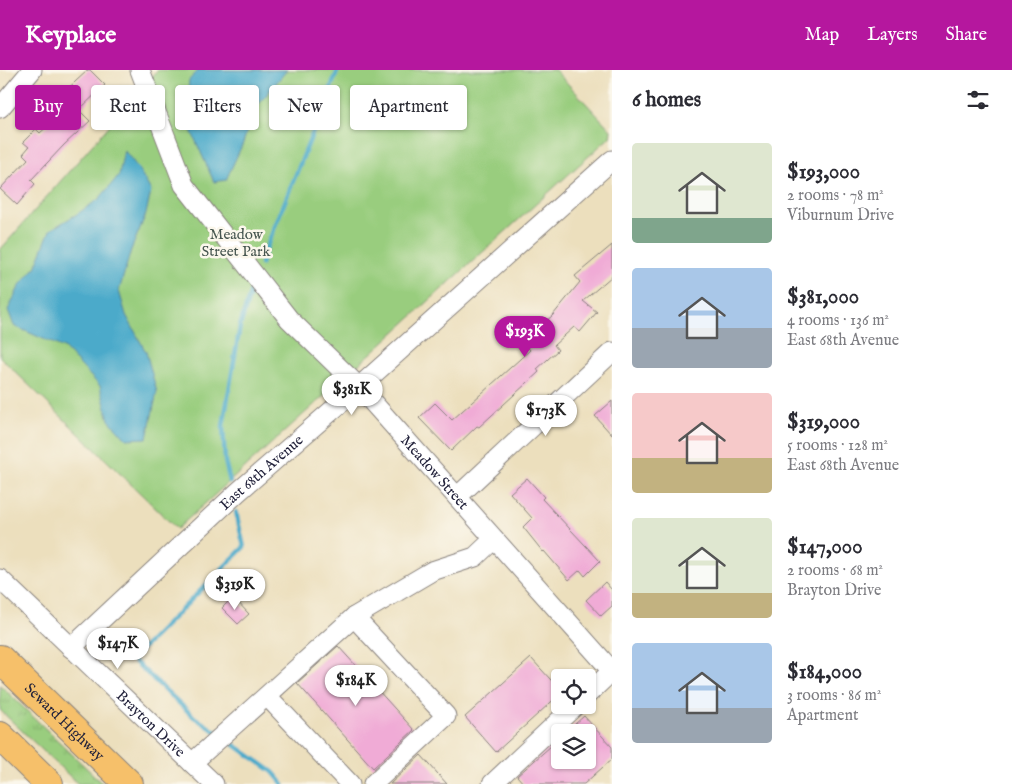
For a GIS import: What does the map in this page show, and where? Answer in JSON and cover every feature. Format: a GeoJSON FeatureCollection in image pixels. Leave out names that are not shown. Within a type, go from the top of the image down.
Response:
{"type":"FeatureCollection","features":[{"type":"Feature","properties":{"kind":"highway","name":"Seward Highway"},"geometry":{"type":"LineString","coordinates":[[0,659],[129,784]]}},
{"type":"Feature","properties":{"kind":"highway"},"geometry":{"type":"LineString","coordinates":[[0,736],[49,784]]}},
{"type":"Feature","properties":{"kind":"street"},"geometry":{"type":"LineString","coordinates":[[0,108],[32,70]]}},
{"type":"Feature","properties":{"kind":"street","name":"Meadow Street"},"geometry":{"type":"LineString","coordinates":[[140,70],[184,185],[289,319],[359,387],[612,671]]}},
{"type":"Feature","properties":{"kind":"street","name":"East 68th Avenue"},"geometry":{"type":"LineString","coordinates":[[71,648],[238,492],[359,387],[612,160]]}},
{"type":"Feature","properties":{"kind":"street"},"geometry":{"type":"LineString","coordinates":[[457,497],[612,352]]}},
{"type":"Feature","properties":{"kind":"street"},"geometry":{"type":"LineString","coordinates":[[192,763],[354,617],[432,571],[475,557],[494,539]]}},
{"type":"Feature","properties":{"kind":"street","name":"Brayton Drive"},"geometry":{"type":"LineString","coordinates":[[0,579],[214,784]]}},
{"type":"Feature","properties":{"kind":"street"},"geometry":{"type":"LineString","coordinates":[[354,617],[446,716],[373,784]]}},
{"type":"Feature","properties":{"kind":"street"},"geometry":{"type":"LineString","coordinates":[[596,686],[612,671]]}},
{"type":"Feature","properties":{"kind":"street"},"geometry":{"type":"LineString","coordinates":[[266,696],[350,784]]}},
{"type":"Feature","properties":{"kind":"street"},"geometry":{"type":"LineString","coordinates":[[492,784],[566,714]]}},
{"type":"Feature","properties":{"kind":"green space","name":"Meadow Street Park"},"geometry":{"type":"Polygon","coordinates":[[[158,70],[555,70],[611,130],[610,137],[177,529],[0,357],[0,250],[105,130],[165,130],[165,85],[145,85],[158,70]]]}},
{"type":"Feature","properties":{"kind":"green space"},"geometry":{"type":"Polygon","coordinates":[[[0,685],[103,784],[78,784],[0,710],[0,685]]]}},
{"type":"Feature","properties":{"kind":"water"},"geometry":{"type":"Polygon","coordinates":[[[199,70],[287,70],[275,85],[269,85],[269,92],[259,104],[259,85],[189,85],[189,80],[199,70]]]}},
{"type":"Feature","properties":{"kind":"water"},"geometry":{"type":"Polygon","coordinates":[[[191,130],[247,130],[226,180],[214,182],[191,130]]]}},
{"type":"Feature","properties":{"kind":"water"},"geometry":{"type":"Polygon","coordinates":[[[124,150],[138,168],[151,191],[146,214],[131,250],[119,291],[126,315],[146,352],[157,392],[147,438],[126,439],[109,420],[100,386],[64,348],[14,326],[8,310],[20,285],[35,268],[50,230],[99,199],[119,175],[124,150]]]}},
{"type":"Feature","properties":{"kind":"building"},"geometry":{"type":"Polygon","coordinates":[[[90,70],[105,85],[91,85],[91,98],[81,108],[81,85],[72,85],[90,70]]]}},
{"type":"Feature","properties":{"kind":"building"},"geometry":{"type":"Polygon","coordinates":[[[81,112],[90,121],[81,129],[81,112]]]}},
{"type":"Feature","properties":{"kind":"building"},"geometry":{"type":"Polygon","coordinates":[[[35,130],[40,133],[43,130],[80,130],[31,180],[35,184],[17,205],[0,189],[28,159],[23,154],[29,147],[23,142],[35,130]]]}},
{"type":"Feature","properties":{"kind":"building"},"geometry":{"type":"Polygon","coordinates":[[[612,245],[612,276],[583,301],[597,312],[580,332],[574,327],[554,345],[558,350],[537,369],[539,372],[451,451],[419,418],[435,403],[452,420],[530,350],[523,342],[553,315],[580,282],[575,276],[612,245]]]}},
{"type":"Feature","properties":{"kind":"building"},"geometry":{"type":"Polygon","coordinates":[[[612,401],[612,435],[595,416],[612,401]]]}},
{"type":"Feature","properties":{"kind":"building"},"geometry":{"type":"Polygon","coordinates":[[[527,478],[544,497],[542,499],[600,561],[585,576],[580,570],[569,580],[523,527],[532,518],[510,493],[527,478]]]}},
{"type":"Feature","properties":{"kind":"building"},"geometry":{"type":"Polygon","coordinates":[[[605,582],[612,590],[612,606],[601,616],[586,600],[605,582]]]}},
{"type":"Feature","properties":{"kind":"building"},"geometry":{"type":"Polygon","coordinates":[[[233,597],[249,614],[238,624],[222,608],[233,597]]]}},
{"type":"Feature","properties":{"kind":"building"},"geometry":{"type":"Polygon","coordinates":[[[338,646],[414,730],[373,768],[297,683],[338,646]]]}},
{"type":"Feature","properties":{"kind":"building"},"geometry":{"type":"Polygon","coordinates":[[[531,658],[551,680],[551,702],[496,752],[465,717],[531,658]]]}},
{"type":"Feature","properties":{"kind":"building"},"geometry":{"type":"Polygon","coordinates":[[[584,716],[591,724],[575,724],[584,716]]]}},
{"type":"Feature","properties":{"kind":"building"},"geometry":{"type":"Polygon","coordinates":[[[596,729],[612,747],[612,759],[584,784],[524,784],[517,776],[551,746],[551,769],[596,769],[596,729]]]}},
{"type":"Feature","properties":{"kind":"building"},"geometry":{"type":"Polygon","coordinates":[[[421,755],[447,784],[390,784],[421,755]]]}},
{"type":"Feature","properties":{"kind":"waterway"},"geometry":{"type":"LineString","coordinates":[[261,264],[338,70]]}},
{"type":"Feature","properties":{"kind":"waterway"},"geometry":{"type":"LineString","coordinates":[[230,482],[225,461],[223,426],[240,326],[251,290]]}},
{"type":"Feature","properties":{"kind":"waterway"},"geometry":{"type":"LineString","coordinates":[[218,733],[194,717],[132,659],[244,547],[236,512]]}},
{"type":"Feature","properties":{"kind":"waterway"},"geometry":{"type":"LineString","coordinates":[[226,739],[273,772],[283,784]]}}]}
